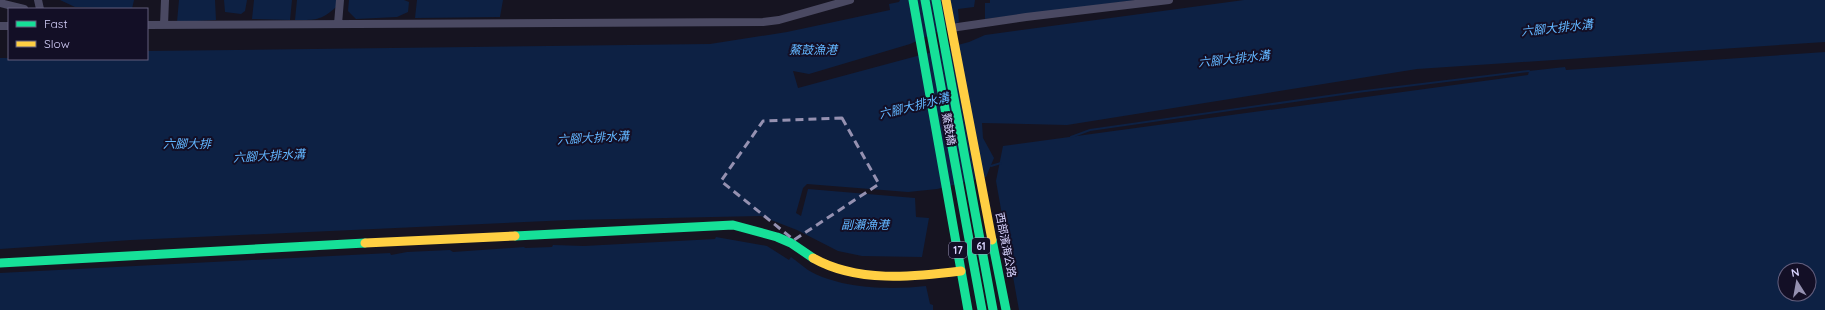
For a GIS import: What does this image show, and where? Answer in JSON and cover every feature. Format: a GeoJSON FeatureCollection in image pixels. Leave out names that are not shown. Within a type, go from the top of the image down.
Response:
{"type":"FeatureCollection","features":[{"type":"Feature","properties":{"kind":"main road","name":"鰲鼓橋"},"geometry":{"type":"LineString","coordinates":[[913,0],[961,271]]}},
{"type":"Feature","properties":{"kind":"main road","name":"鰲鼓橋"},"geometry":{"type":"LineString","coordinates":[[925,0],[982,310]]}},
{"type":"Feature","properties":{"kind":"main road","name":"鰲鼓橋"},"geometry":{"type":"LineString","coordinates":[[936,0],[993,310]]}},
{"type":"Feature","properties":{"kind":"main road","name":"鰲鼓橋"},"geometry":{"type":"LineString","coordinates":[[946,0],[982,185]]}},
{"type":"Feature","properties":{"kind":"main road","name":"西部濱海公路"},"geometry":{"type":"LineString","coordinates":[[982,185],[1006,310]]}},
{"type":"Feature","properties":{"kind":"main road"},"geometry":{"type":"LineString","coordinates":[[0,263],[300,246],[733,225],[760,230],[790,242],[820,262],[843,270],[861,274],[897,277],[961,271]]}},
{"type":"Feature","properties":{"kind":"main road","name":"17"},"geometry":{"type":"LineString","coordinates":[[961,271],[968,310]]}},
{"type":"Feature","properties":{"kind":"street"},"geometry":{"type":"LineString","coordinates":[[164,25],[165,0]]}},
{"type":"Feature","properties":{"kind":"street"},"geometry":{"type":"LineString","coordinates":[[338,24],[340,0]]}},
{"type":"Feature","properties":{"kind":"street"},"geometry":{"type":"LineString","coordinates":[[148,25],[763,22],[779,20],[850,0]]}},
{"type":"Feature","properties":{"kind":"street"},"geometry":{"type":"LineString","coordinates":[[951,28],[1026,16],[1169,0]]}},
{"type":"Feature","properties":{"kind":"street"},"geometry":{"type":"LineString","coordinates":[[0,3],[20,8]]}},
{"type":"Feature","properties":{"kind":"highlighted area"},"geometry":{"type":"Polygon","coordinates":[[[842,118],[879,184],[794,240],[721,181],[763,121],[842,118]]]}},
{"type":"Feature","properties":{"kind":"water"},"geometry":{"type":"Polygon","coordinates":[[[60,0],[134,0],[132,8],[75,7],[60,0]]]}},
{"type":"Feature","properties":{"kind":"water"},"geometry":{"type":"Polygon","coordinates":[[[179,0],[215,0],[216,20],[177,22],[179,0]]]}},
{"type":"Feature","properties":{"kind":"water"},"geometry":{"type":"Polygon","coordinates":[[[224,0],[247,0],[245,11],[241,14],[225,12],[224,0]]]}},
{"type":"Feature","properties":{"kind":"water"},"geometry":{"type":"Polygon","coordinates":[[[254,0],[292,0],[290,20],[252,19],[254,0]]]}},
{"type":"Feature","properties":{"kind":"water"},"geometry":{"type":"Polygon","coordinates":[[[297,0],[337,0],[336,7],[326,15],[312,20],[295,20],[297,0]]]}},
{"type":"Feature","properties":{"kind":"water"},"geometry":{"type":"Polygon","coordinates":[[[349,0],[404,0],[409,2],[408,12],[397,17],[356,19],[348,11],[349,0]]]}},
{"type":"Feature","properties":{"kind":"water"},"geometry":{"type":"Polygon","coordinates":[[[417,0],[503,0],[500,17],[415,18],[417,0]]]}},
{"type":"Feature","properties":{"kind":"water","name":"六腳大排"},"geometry":{"type":"Polygon","coordinates":[[[900,0],[975,0],[974,7],[958,9],[959,22],[910,44],[809,74],[793,71],[798,88],[969,42],[985,35],[1244,0],[1825,0],[1825,42],[1417,69],[1067,125],[982,123],[983,138],[994,158],[986,177],[937,189],[908,192],[807,184],[803,188],[796,213],[801,216],[808,189],[915,198],[916,217],[929,218],[922,257],[862,256],[838,251],[797,230],[761,216],[569,220],[131,240],[0,249],[0,58],[8,58],[8,60],[148,60],[148,51],[710,44],[787,32],[890,10],[889,4],[899,2],[900,0]]]}},
{"type":"Feature","properties":{"kind":"water"},"geometry":{"type":"Polygon","coordinates":[[[990,0],[1137,0],[985,19],[985,3],[990,3],[990,0]]]}},
{"type":"Feature","properties":{"kind":"water"},"geometry":{"type":"Polygon","coordinates":[[[1825,52],[1825,310],[1019,310],[996,181],[1003,146],[1528,75],[1529,71],[1565,67],[1566,70],[1825,52]]]}},
{"type":"Feature","properties":{"kind":"water"},"geometry":{"type":"Polygon","coordinates":[[[716,237],[767,246],[789,260],[791,257],[808,270],[835,281],[866,287],[881,288],[926,286],[930,304],[933,305],[933,310],[0,310],[0,273],[390,253],[391,255],[407,252],[450,250],[453,252],[524,247],[552,247],[553,245],[584,246],[715,239],[716,237]]]}},
{"type":"Feature","properties":{"kind":"waterway"},"geometry":{"type":"LineString","coordinates":[[1071,137],[1090,130],[1357,92],[1529,71]]}},
{"type":"Feature","properties":{"kind":"waterway"},"geometry":{"type":"LineString","coordinates":[[991,166],[1001,163]]}},
{"type":"Feature","properties":{"kind":"traffic: fast"},"geometry":{"type":"LineString","coordinates":[[913,0],[968,310]]}},
{"type":"Feature","properties":{"kind":"traffic: fast"},"geometry":{"type":"LineString","coordinates":[[925,0],[982,310]]}},
{"type":"Feature","properties":{"kind":"traffic: fast"},"geometry":{"type":"LineString","coordinates":[[936,0],[993,310]]}},
{"type":"Feature","properties":{"kind":"traffic: fast"},"geometry":{"type":"LineString","coordinates":[[515,236],[733,225],[777,237],[791,243],[813,258]]}},
{"type":"Feature","properties":{"kind":"traffic: fast"},"geometry":{"type":"LineString","coordinates":[[992,240],[1006,310]]}},
{"type":"Feature","properties":{"kind":"traffic: fast"},"geometry":{"type":"LineString","coordinates":[[0,263],[365,243]]}},
{"type":"Feature","properties":{"kind":"traffic: slow"},"geometry":{"type":"LineString","coordinates":[[946,0],[992,240]]}},
{"type":"Feature","properties":{"kind":"traffic: slow"},"geometry":{"type":"LineString","coordinates":[[365,243],[515,236]]}},
{"type":"Feature","properties":{"kind":"traffic: slow"},"geometry":{"type":"LineString","coordinates":[[813,258],[830,266],[867,275],[905,276],[961,271]]}},
{"type":"Feature","properties":{"kind":"water label","name":"六腳大排水溝"},"geometry":{"type":"Point","coordinates":[1557,28]}},
{"type":"Feature","properties":{"kind":"water label","name":"鰲鼓漁港"},"geometry":{"type":"Point","coordinates":[813,50]}},
{"type":"Feature","properties":{"kind":"water label","name":"六腳大排水溝"},"geometry":{"type":"Point","coordinates":[1234,59]}},
{"type":"Feature","properties":{"kind":"water label","name":"六腳大排水溝"},"geometry":{"type":"Point","coordinates":[914,106]}},
{"type":"Feature","properties":{"kind":"water label","name":"六腳大排水溝"},"geometry":{"type":"Point","coordinates":[593,138]}},
{"type":"Feature","properties":{"kind":"water label","name":"六腳大排水溝"},"geometry":{"type":"Point","coordinates":[269,156]}},
{"type":"Feature","properties":{"kind":"water label","name":"副瀨漁港"},"geometry":{"type":"Point","coordinates":[865,225]}}]}
